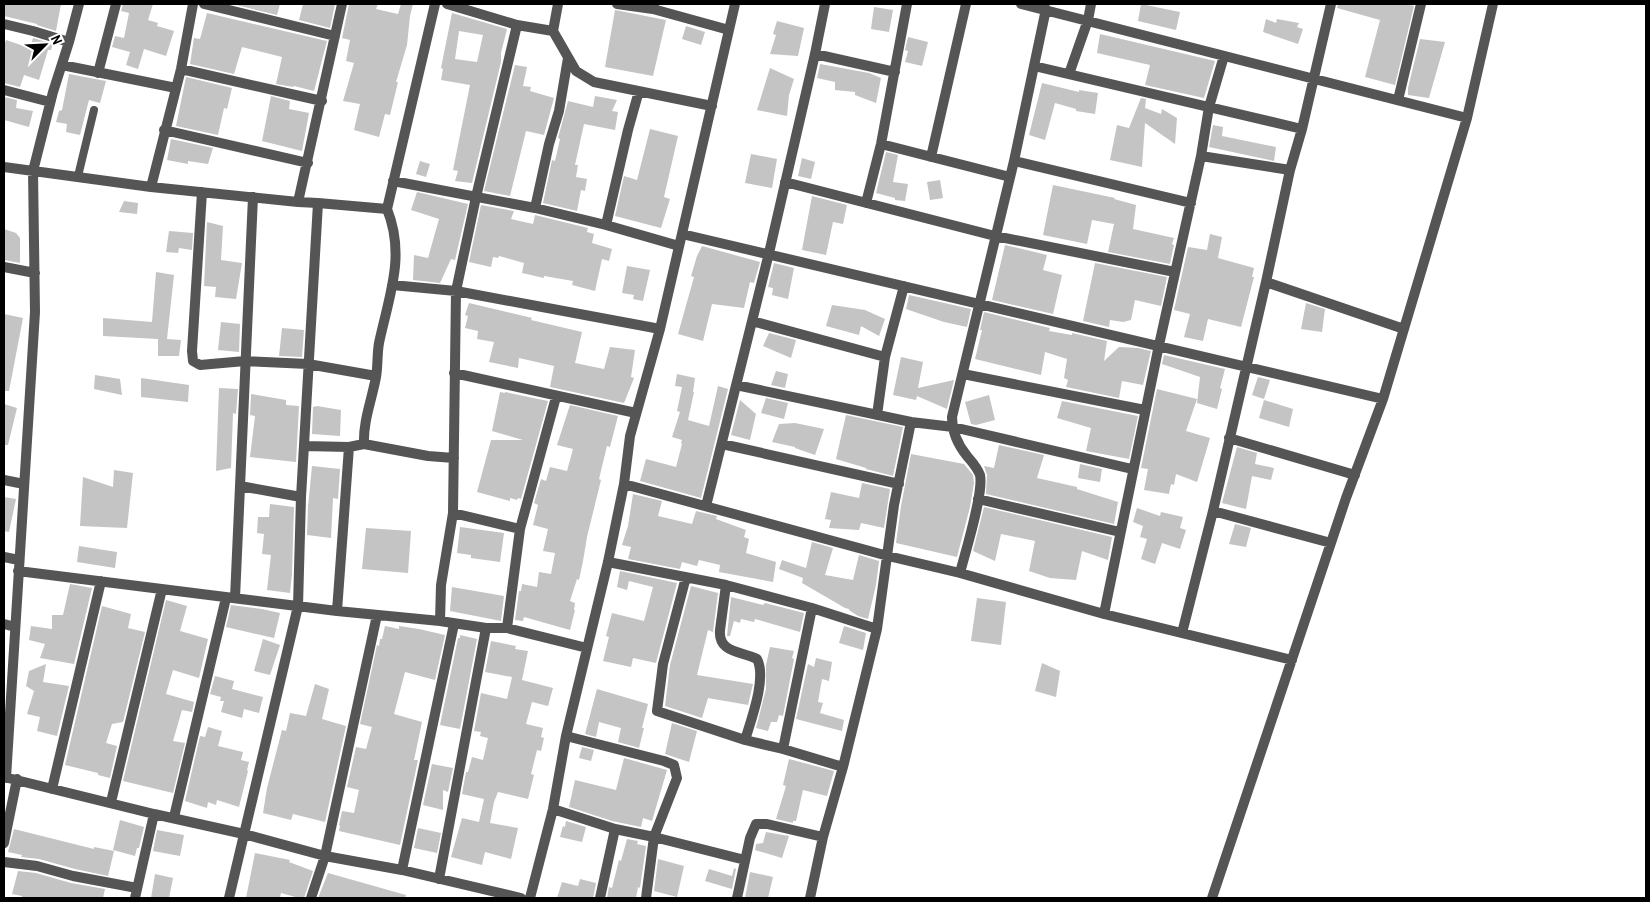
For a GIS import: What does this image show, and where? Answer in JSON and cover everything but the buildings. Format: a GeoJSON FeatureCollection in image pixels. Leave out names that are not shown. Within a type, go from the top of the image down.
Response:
{"type":"FeatureCollection","features":[{"type":"Feature","properties":{"kind":"street"},"geometry":{"type":"LineString","coordinates":[[79,4],[50,102],[33,171],[35,312],[15,627],[7,690],[5,777],[244,834],[324,856],[402,870],[521,898]]}},
{"type":"Feature","properties":{"kind":"street"},"geometry":{"type":"LineString","coordinates":[[98,72],[116,4]]}},
{"type":"Feature","properties":{"kind":"street"},"geometry":{"type":"LineString","coordinates":[[151,187],[181,69],[193,4]]}},
{"type":"Feature","properties":{"kind":"street"},"geometry":{"type":"LineString","coordinates":[[204,4],[334,36]]}},
{"type":"Feature","properties":{"kind":"street"},"geometry":{"type":"LineString","coordinates":[[298,202],[322,101],[342,4]]}},
{"type":"Feature","properties":{"kind":"street"},"geometry":{"type":"LineString","coordinates":[[364,444],[364,432],[376,376],[379,345],[392,284],[396,242],[393,225],[387,209],[435,4]]}},
{"type":"Feature","properties":{"kind":"street"},"geometry":{"type":"LineString","coordinates":[[447,4],[516,25],[553,31]]}},
{"type":"Feature","properties":{"kind":"street"},"geometry":{"type":"LineString","coordinates":[[558,4],[553,31],[576,71],[594,82],[712,106]]}},
{"type":"Feature","properties":{"kind":"street"},"geometry":{"type":"LineString","coordinates":[[617,4],[653,6],[729,30]]}},
{"type":"Feature","properties":{"kind":"street"},"geometry":{"type":"LineString","coordinates":[[530,898],[553,809],[566,736],[608,562],[624,484],[630,436],[660,329],[735,4]]}},
{"type":"Feature","properties":{"kind":"street"},"geometry":{"type":"LineString","coordinates":[[706,506],[769,253],[825,4]]}},
{"type":"Feature","properties":{"kind":"street"},"geometry":{"type":"LineString","coordinates":[[866,203],[881,144],[907,4]]}},
{"type":"Feature","properties":{"kind":"street"},"geometry":{"type":"LineString","coordinates":[[931,157],[966,4]]}},
{"type":"Feature","properties":{"kind":"street"},"geometry":{"type":"LineString","coordinates":[[1021,4],[1467,118]]}},
{"type":"Feature","properties":{"kind":"street"},"geometry":{"type":"LineString","coordinates":[[1069,74],[1088,20],[1091,4]]}},
{"type":"Feature","properties":{"kind":"street"},"geometry":{"type":"LineString","coordinates":[[1182,633],[1213,511],[1290,170],[1302,129],[1331,4]]}},
{"type":"Feature","properties":{"kind":"street"},"geometry":{"type":"LineString","coordinates":[[1398,100],[1422,4]]}},
{"type":"Feature","properties":{"kind":"street"},"geometry":{"type":"LineString","coordinates":[[1212,898],[1331,543],[1383,399],[1467,118],[1493,4]]}},
{"type":"Feature","properties":{"kind":"street"},"geometry":{"type":"LineString","coordinates":[[960,573],[980,490],[979,474],[975,465],[960,446],[953,427],[952,417],[981,304],[995,236],[1014,161],[1046,9]]}},
{"type":"Feature","properties":{"kind":"street"},"geometry":{"type":"LineString","coordinates":[[4,24],[33,30],[69,42]]}},
{"type":"Feature","properties":{"kind":"street"},"geometry":{"type":"LineString","coordinates":[[440,621],[441,585],[453,513],[456,291],[516,25]]}},
{"type":"Feature","properties":{"kind":"street"},"geometry":{"type":"LineString","coordinates":[[815,54],[894,72]]}},
{"type":"Feature","properties":{"kind":"street"},"geometry":{"type":"LineString","coordinates":[[1104,614],[1132,469],[1202,156],[1210,107],[1224,56]]}},
{"type":"Feature","properties":{"kind":"street"},"geometry":{"type":"LineString","coordinates":[[535,208],[549,144],[559,111],[568,58]]}},
{"type":"Feature","properties":{"kind":"street"},"geometry":{"type":"LineString","coordinates":[[62,65],[176,88]]}},
{"type":"Feature","properties":{"kind":"street"},"geometry":{"type":"LineString","coordinates":[[1034,66],[1302,129]]}},
{"type":"Feature","properties":{"kind":"street"},"geometry":{"type":"LineString","coordinates":[[181,69],[322,101]]}},
{"type":"Feature","properties":{"kind":"street"},"geometry":{"type":"LineString","coordinates":[[4,90],[50,102]]}},
{"type":"Feature","properties":{"kind":"street"},"geometry":{"type":"LineString","coordinates":[[606,225],[639,91]]}},
{"type":"Feature","properties":{"kind":"street"},"geometry":{"type":"LineString","coordinates":[[164,130],[308,163]]}},
{"type":"Feature","properties":{"kind":"street"},"geometry":{"type":"LineString","coordinates":[[881,144],[1010,177]]}},
{"type":"Feature","properties":{"kind":"street"},"geometry":{"type":"LineString","coordinates":[[1202,156],[1290,170]]}},
{"type":"Feature","properties":{"kind":"street"},"geometry":{"type":"LineString","coordinates":[[1014,161],[1191,203]]}},
{"type":"Feature","properties":{"kind":"street"},"geometry":{"type":"LineString","coordinates":[[4,167],[151,187],[387,209]]}},
{"type":"Feature","properties":{"kind":"street"},"geometry":{"type":"LineString","coordinates":[[393,181],[535,208],[606,225],[679,246]]}},
{"type":"Feature","properties":{"kind":"street"},"geometry":{"type":"LineString","coordinates":[[785,182],[995,236],[1176,272]]}},
{"type":"Feature","properties":{"kind":"street"},"geometry":{"type":"LineString","coordinates":[[202,192],[192,351],[193,361],[200,365],[245,361],[308,364],[376,376]]}},
{"type":"Feature","properties":{"kind":"street"},"geometry":{"type":"LineString","coordinates":[[174,817],[231,598],[240,486],[253,196]]}},
{"type":"Feature","properties":{"kind":"street"},"geometry":{"type":"LineString","coordinates":[[229,898],[298,606],[301,497],[318,202]]}},
{"type":"Feature","properties":{"kind":"street"},"geometry":{"type":"LineString","coordinates":[[682,234],[1383,399]]}},
{"type":"Feature","properties":{"kind":"street"},"geometry":{"type":"LineString","coordinates":[[4,267],[35,273]]}},
{"type":"Feature","properties":{"kind":"street"},"geometry":{"type":"LineString","coordinates":[[1266,282],[1404,329]]}},
{"type":"Feature","properties":{"kind":"street"},"geometry":{"type":"LineString","coordinates":[[392,284],[456,291],[660,329]]}},
{"type":"Feature","properties":{"kind":"street"},"geometry":{"type":"LineString","coordinates":[[877,414],[885,357],[904,286]]}},
{"type":"Feature","properties":{"kind":"street"},"geometry":{"type":"LineString","coordinates":[[752,321],[885,357]]}},
{"type":"Feature","properties":{"kind":"street"},"geometry":{"type":"LineString","coordinates":[[454,373],[556,397],[636,413]]}},
{"type":"Feature","properties":{"kind":"street"},"geometry":{"type":"LineString","coordinates":[[963,374],[1145,410]]}},
{"type":"Feature","properties":{"kind":"street"},"geometry":{"type":"LineString","coordinates":[[736,385],[911,422],[953,427],[1132,469]]}},
{"type":"Feature","properties":{"kind":"street"},"geometry":{"type":"LineString","coordinates":[[507,628],[520,529],[556,397]]}},
{"type":"Feature","properties":{"kind":"street"},"geometry":{"type":"LineString","coordinates":[[810,898],[823,837],[843,767],[877,629],[899,484],[911,422]]}},
{"type":"Feature","properties":{"kind":"street"},"geometry":{"type":"LineString","coordinates":[[1229,438],[1355,475]]}},
{"type":"Feature","properties":{"kind":"street"},"geometry":{"type":"LineString","coordinates":[[304,446],[349,448],[364,444],[428,456],[454,458]]}},
{"type":"Feature","properties":{"kind":"street"},"geometry":{"type":"LineString","coordinates":[[722,444],[899,484]]}},
{"type":"Feature","properties":{"kind":"street"},"geometry":{"type":"LineString","coordinates":[[337,611],[349,448]]}},
{"type":"Feature","properties":{"kind":"street"},"geometry":{"type":"LineString","coordinates":[[4,480],[24,484]]}},
{"type":"Feature","properties":{"kind":"street"},"geometry":{"type":"LineString","coordinates":[[624,484],[888,556],[960,573],[1104,614],[1292,660]]}},
{"type":"Feature","properties":{"kind":"street"},"geometry":{"type":"LineString","coordinates":[[240,486],[301,497]]}},
{"type":"Feature","properties":{"kind":"street"},"geometry":{"type":"LineString","coordinates":[[978,499],[1120,532]]}},
{"type":"Feature","properties":{"kind":"street"},"geometry":{"type":"LineString","coordinates":[[1213,511],[1331,543]]}},
{"type":"Feature","properties":{"kind":"street"},"geometry":{"type":"LineString","coordinates":[[453,513],[520,529]]}},
{"type":"Feature","properties":{"kind":"street"},"geometry":{"type":"LineString","coordinates":[[4,557],[18,566],[101,581],[337,611],[440,621],[486,628],[507,628],[587,648]]}},
{"type":"Feature","properties":{"kind":"street"},"geometry":{"type":"LineString","coordinates":[[608,562],[726,585],[812,608],[877,629]]}},
{"type":"Feature","properties":{"kind":"street"},"geometry":{"type":"LineString","coordinates":[[686,577],[663,664],[657,711],[745,740],[843,767]]}},
{"type":"Feature","properties":{"kind":"street"},"geometry":{"type":"LineString","coordinates":[[52,789],[101,581]]}},
{"type":"Feature","properties":{"kind":"street"},"geometry":{"type":"LineString","coordinates":[[726,585],[719,637],[721,642],[730,649],[757,659],[760,664],[759,688],[745,740]]}},
{"type":"Feature","properties":{"kind":"street"},"geometry":{"type":"LineString","coordinates":[[111,802],[162,589]]}},
{"type":"Feature","properties":{"kind":"street"},"geometry":{"type":"LineString","coordinates":[[783,749],[812,608]]}},
{"type":"Feature","properties":{"kind":"street"},"geometry":{"type":"LineString","coordinates":[[311,898],[324,856],[377,615]]}},
{"type":"Feature","properties":{"kind":"street"},"geometry":{"type":"LineString","coordinates":[[4,624],[15,627]]}},
{"type":"Feature","properties":{"kind":"street"},"geometry":{"type":"LineString","coordinates":[[402,870],[454,624]]}},
{"type":"Feature","properties":{"kind":"street"},"geometry":{"type":"LineString","coordinates":[[439,879],[486,628]]}},
{"type":"Feature","properties":{"kind":"street"},"geometry":{"type":"LineString","coordinates":[[566,736],[674,765],[677,778],[654,837],[646,898]]}},
{"type":"Feature","properties":{"kind":"street"},"geometry":{"type":"LineString","coordinates":[[4,843],[17,779]]}},
{"type":"Feature","properties":{"kind":"street"},"geometry":{"type":"LineString","coordinates":[[553,809],[615,829],[745,860]]}},
{"type":"Feature","properties":{"kind":"street"},"geometry":{"type":"LineString","coordinates":[[4,862],[37,866],[136,893],[154,814]]}},
{"type":"Feature","properties":{"kind":"street"},"geometry":{"type":"LineString","coordinates":[[737,898],[750,838],[756,824],[767,824],[823,837]]}},
{"type":"Feature","properties":{"kind":"street"},"geometry":{"type":"LineString","coordinates":[[600,898],[615,829]]}},
{"type":"Feature","properties":{"kind":"lane"},"geometry":{"type":"LineString","coordinates":[[78,176],[94,110]]}}]}
